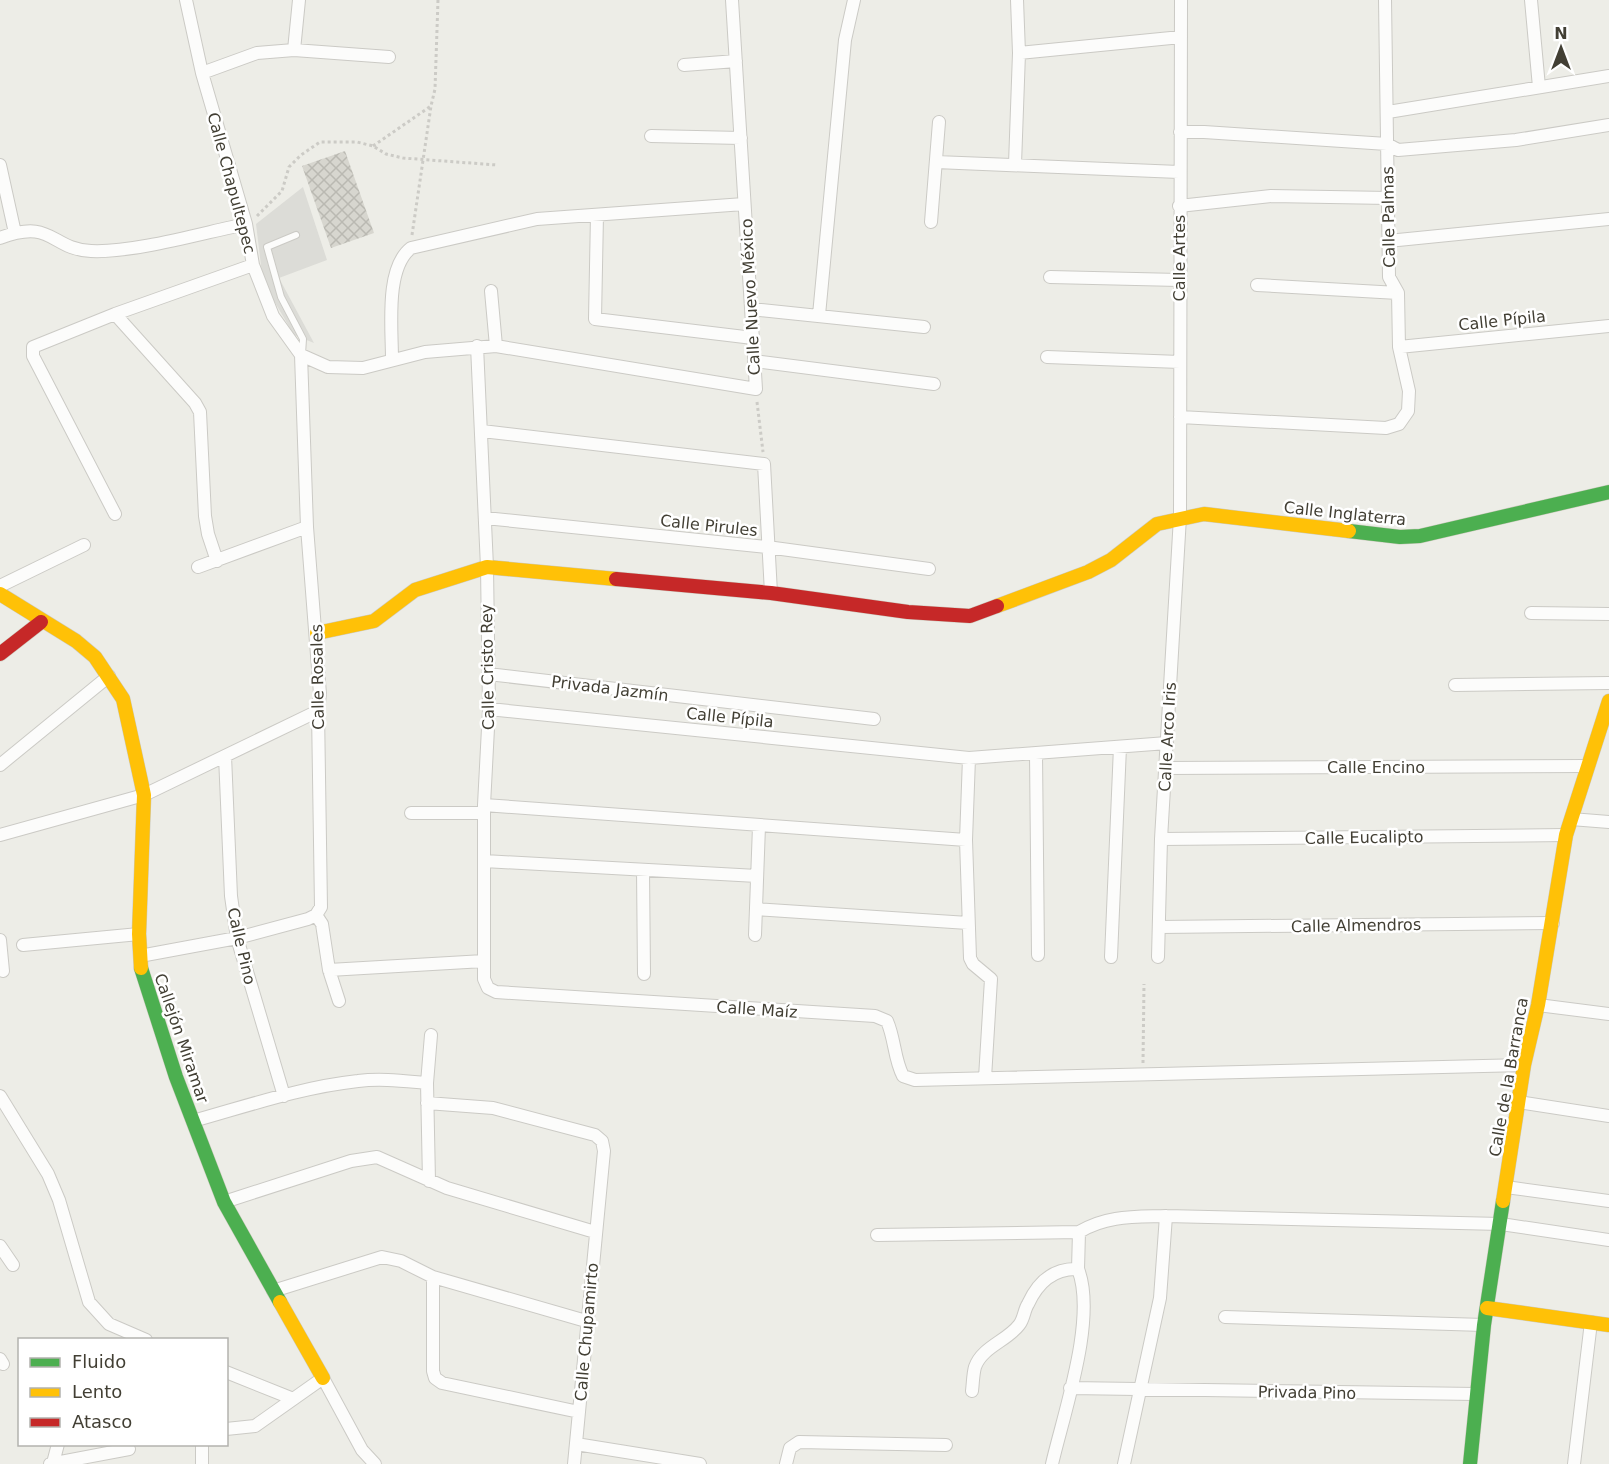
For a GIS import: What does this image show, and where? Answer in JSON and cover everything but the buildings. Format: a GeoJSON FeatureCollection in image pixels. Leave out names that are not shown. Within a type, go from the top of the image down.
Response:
{"type":"FeatureCollection","features":[{"type":"Feature","properties":{"kind":"street","name":"Calle Chapultepec"},"geometry":{"type":"LineString","coordinates":[[186,0],[202,73],[246,224],[253,265],[273,316],[302,355]]}},
{"type":"Feature","properties":{"kind":"street"},"geometry":{"type":"LineString","coordinates":[[294,50],[299,0]]}},
{"type":"Feature","properties":{"kind":"street","name":"Calle Nuevo México"},"geometry":{"type":"LineString","coordinates":[[732,0],[756,389]]}},
{"type":"Feature","properties":{"kind":"street"},"geometry":{"type":"LineString","coordinates":[[819,315],[845,40],[855,0]]}},
{"type":"Feature","properties":{"kind":"street"},"geometry":{"type":"LineString","coordinates":[[1016,164],[1019,53],[1017,0]]}},
{"type":"Feature","properties":{"kind":"street","name":"Calle Artes"},"geometry":{"type":"LineString","coordinates":[[1180,517],[1181,0]]}},
{"type":"Feature","properties":{"kind":"street","name":"Calle Palmas"},"geometry":{"type":"LineString","coordinates":[[1180,417],[1386,428],[1399,424],[1408,411],[1409,391],[1399,347],[1398,293],[1389,277],[1385,0]]}},
{"type":"Feature","properties":{"kind":"street"},"geometry":{"type":"LineString","coordinates":[[1531,0],[1539,87]]}},
{"type":"Feature","properties":{"kind":"street"},"geometry":{"type":"LineString","coordinates":[[1019,53],[1181,37]]}},
{"type":"Feature","properties":{"kind":"street"},"geometry":{"type":"LineString","coordinates":[[202,73],[257,53],[294,50],[389,57]]}},
{"type":"Feature","properties":{"kind":"street"},"geometry":{"type":"LineString","coordinates":[[684,65],[736,61]]}},
{"type":"Feature","properties":{"kind":"street"},"geometry":{"type":"LineString","coordinates":[[1388,112],[1609,76]]}},
{"type":"Feature","properties":{"kind":"street"},"geometry":{"type":"LineString","coordinates":[[930,222],[939,122]]}},
{"type":"Feature","properties":{"kind":"street"},"geometry":{"type":"LineString","coordinates":[[1180,132],[1387,144],[1398,150],[1505,141],[1609,125]]}},
{"type":"Feature","properties":{"kind":"street"},"geometry":{"type":"LineString","coordinates":[[651,136],[741,138]]}},
{"type":"Feature","properties":{"kind":"street"},"geometry":{"type":"LineString","coordinates":[[936,162],[1179,172]]}},
{"type":"Feature","properties":{"kind":"street"},"geometry":{"type":"LineString","coordinates":[[0,165],[15,233]]}},
{"type":"Feature","properties":{"kind":"street"},"geometry":{"type":"LineString","coordinates":[[1179,207],[1271,196],[1389,198]]}},
{"type":"Feature","properties":{"kind":"street"},"geometry":{"type":"LineString","coordinates":[[392,359],[394,276],[401,256],[411,248],[537,219],[744,204]]}},
{"type":"Feature","properties":{"kind":"street"},"geometry":{"type":"LineString","coordinates":[[597,215],[595,319],[753,338]]}},
{"type":"Feature","properties":{"kind":"street"},"geometry":{"type":"LineString","coordinates":[[1388,241],[1609,219]]}},
{"type":"Feature","properties":{"kind":"street"},"geometry":{"type":"LineString","coordinates":[[0,238],[33,230],[50,235],[79,250],[93,251],[154,243],[246,224]]}},
{"type":"Feature","properties":{"kind":"street"},"geometry":{"type":"LineString","coordinates":[[115,514],[32,351],[37,344],[253,265]]}},
{"type":"Feature","properties":{"kind":"street"},"geometry":{"type":"LineString","coordinates":[[1050,277],[1179,280]]}},
{"type":"Feature","properties":{"kind":"street"},"geometry":{"type":"LineString","coordinates":[[1257,285],[1398,293]]}},
{"type":"Feature","properties":{"kind":"street"},"geometry":{"type":"LineString","coordinates":[[491,291],[495,346]]}},
{"type":"Feature","properties":{"kind":"street"},"geometry":{"type":"LineString","coordinates":[[751,309],[924,327]]}},
{"type":"Feature","properties":{"kind":"street"},"geometry":{"type":"LineString","coordinates":[[115,314],[195,403],[200,412],[208,534],[217,561]]}},
{"type":"Feature","properties":{"kind":"street","name":"Calle Pípila"},"geometry":{"type":"LineString","coordinates":[[1399,347],[1609,326]]}},
{"type":"Feature","properties":{"kind":"street","name":"Calle Cristo Rey"},"geometry":{"type":"LineString","coordinates":[[477,346],[487,567],[489,709],[484,809],[484,961],[488,988]]}},
{"type":"Feature","properties":{"kind":"street"},"geometry":{"type":"LineString","coordinates":[[302,355],[328,367],[363,368],[425,352],[495,346],[756,389]]}},
{"type":"Feature","properties":{"kind":"street","name":"Calle Rosales"},"geometry":{"type":"LineString","coordinates":[[302,355],[307,527],[320,694],[318,711],[321,907],[316,915]]}},
{"type":"Feature","properties":{"kind":"street"},"geometry":{"type":"LineString","coordinates":[[1047,357],[1180,362]]}},
{"type":"Feature","properties":{"kind":"street"},"geometry":{"type":"LineString","coordinates":[[754,361],[934,384]]}},
{"type":"Feature","properties":{"kind":"street"},"geometry":{"type":"LineString","coordinates":[[317,633],[374,621],[388,613],[415,590],[487,567],[771,593],[764,464],[482,431]]}},
{"type":"Feature","properties":{"kind":"street","name":"Calle Inglaterra"},"geometry":{"type":"LineString","coordinates":[[771,593],[908,612],[970,616],[988,612],[1088,572],[1111,560],[1157,524],[1180,517],[1203,514],[1400,537],[1420,536],[1609,492]]}},
{"type":"Feature","properties":{"kind":"street","name":"Calle Arco Iris"},"geometry":{"type":"LineString","coordinates":[[1158,957],[1161,839],[1180,517]]}},
{"type":"Feature","properties":{"kind":"street","name":"Calle Pirules"},"geometry":{"type":"LineString","coordinates":[[485,518],[767,547],[929,569]]}},
{"type":"Feature","properties":{"kind":"street"},"geometry":{"type":"LineString","coordinates":[[198,567],[307,527]]}},
{"type":"Feature","properties":{"kind":"street"},"geometry":{"type":"LineString","coordinates":[[0,586],[84,545]]}},
{"type":"Feature","properties":{"kind":"street","name":"Callejón Miramar"},"geometry":{"type":"LineString","coordinates":[[0,594],[41,622],[76,641],[95,657],[123,699],[144,795],[140,934],[142,976],[224,1202],[323,1378]]}},
{"type":"Feature","properties":{"kind":"street"},"geometry":{"type":"LineString","coordinates":[[1531,613],[1609,614]]}},
{"type":"Feature","properties":{"kind":"street"},"geometry":{"type":"LineString","coordinates":[[0,654],[41,622]]}},
{"type":"Feature","properties":{"kind":"street","name":"Privada Jazmín"},"geometry":{"type":"LineString","coordinates":[[488,674],[874,718]]}},
{"type":"Feature","properties":{"kind":"street"},"geometry":{"type":"LineString","coordinates":[[0,765],[109,676]]}},
{"type":"Feature","properties":{"kind":"street"},"geometry":{"type":"LineString","coordinates":[[1455,684],[1609,683]]}},
{"type":"Feature","properties":{"kind":"street","name":"Calle de la Barranca"},"geometry":{"type":"LineString","coordinates":[[1470,1464],[1475,1394],[1484,1325],[1518,1102],[1553,923],[1566,835],[1609,704]]}},
{"type":"Feature","properties":{"kind":"street","name":"Calle Pípila"},"geometry":{"type":"LineString","coordinates":[[489,709],[969,758],[1167,743]]}},
{"type":"Feature","properties":{"kind":"street"},"geometry":{"type":"LineString","coordinates":[[0,835],[144,795],[318,711]]}},
{"type":"Feature","properties":{"kind":"street"},"geometry":{"type":"LineString","coordinates":[[1111,957],[1120,747]]}},
{"type":"Feature","properties":{"kind":"street"},"geometry":{"type":"LineString","coordinates":[[1036,754],[1038,955]]}},
{"type":"Feature","properties":{"kind":"street","name":"Calle Pino"},"geometry":{"type":"LineString","coordinates":[[225,756],[231,896],[237,939],[284,1096]]}},
{"type":"Feature","properties":{"kind":"street"},"geometry":{"type":"LineString","coordinates":[[969,758],[966,840],[971,961],[991,979],[985,1078],[1524,1065]]}},
{"type":"Feature","properties":{"kind":"street","name":"Calle Encino"},"geometry":{"type":"LineString","coordinates":[[1166,768],[1587,766]]}},
{"type":"Feature","properties":{"kind":"street"},"geometry":{"type":"LineString","coordinates":[[411,813],[484,809],[966,840]]}},
{"type":"Feature","properties":{"kind":"street"},"geometry":{"type":"LineString","coordinates":[[1571,819],[1609,822]]}},
{"type":"Feature","properties":{"kind":"street"},"geometry":{"type":"LineString","coordinates":[[755,935],[759,826]]}},
{"type":"Feature","properties":{"kind":"street","name":"Calle Eucalipto"},"geometry":{"type":"LineString","coordinates":[[1161,839],[1566,835]]}},
{"type":"Feature","properties":{"kind":"street"},"geometry":{"type":"LineString","coordinates":[[484,861],[757,876]]}},
{"type":"Feature","properties":{"kind":"street"},"geometry":{"type":"LineString","coordinates":[[643,870],[644,974]]}},
{"type":"Feature","properties":{"kind":"street"},"geometry":{"type":"LineString","coordinates":[[756,909],[968,923]]}},
{"type":"Feature","properties":{"kind":"street"},"geometry":{"type":"LineString","coordinates":[[140,956],[237,939],[316,915],[322,924],[329,970],[339,1001]]}},
{"type":"Feature","properties":{"kind":"street","name":"Calle Almendros"},"geometry":{"type":"LineString","coordinates":[[1160,927],[1553,923]]}},
{"type":"Feature","properties":{"kind":"street"},"geometry":{"type":"LineString","coordinates":[[23,945],[140,934]]}},
{"type":"Feature","properties":{"kind":"street"},"geometry":{"type":"LineString","coordinates":[[0,940],[3,971]]}},
{"type":"Feature","properties":{"kind":"street"},"geometry":{"type":"LineString","coordinates":[[329,970],[484,961]]}},
{"type":"Feature","properties":{"kind":"street","name":"Calle Maíz"},"geometry":{"type":"LineString","coordinates":[[488,988],[496,992],[875,1016],[887,1021],[892,1031],[898,1065],[903,1076],[915,1080],[985,1078]]}},
{"type":"Feature","properties":{"kind":"street"},"geometry":{"type":"LineString","coordinates":[[1538,1005],[1609,1014]]}},
{"type":"Feature","properties":{"kind":"street"},"geometry":{"type":"LineString","coordinates":[[429,1181],[427,1083],[431,1035]]}},
{"type":"Feature","properties":{"kind":"street"},"geometry":{"type":"LineString","coordinates":[[193,1121],[284,1096],[357,1081],[381,1079],[427,1083]]}},
{"type":"Feature","properties":{"kind":"street"},"geometry":{"type":"LineString","coordinates":[[0,1096],[48,1174],[68,1230],[83,1287],[98,1314],[109,1324],[141,1338]]}},
{"type":"Feature","properties":{"kind":"street"},"geometry":{"type":"LineString","coordinates":[[1518,1102],[1609,1116]]}},
{"type":"Feature","properties":{"kind":"street","name":"Calle Chupamirto"},"geometry":{"type":"LineString","coordinates":[[427,1103],[493,1108],[595,1135],[602,1141],[604,1151],[579,1412],[442,1383],[435,1378],[433,1371],[433,1277]]}},
{"type":"Feature","properties":{"kind":"street"},"geometry":{"type":"LineString","coordinates":[[224,1202],[364,1157],[377,1157],[429,1181],[498,1205],[595,1232]]}},
{"type":"Feature","properties":{"kind":"street"},"geometry":{"type":"LineString","coordinates":[[1506,1187],[1609,1202]]}},
{"type":"Feature","properties":{"kind":"street"},"geometry":{"type":"LineString","coordinates":[[1124,1464],[1160,1298],[1166,1216]]}},
{"type":"Feature","properties":{"kind":"street"},"geometry":{"type":"LineString","coordinates":[[877,1235],[1079,1232],[1092,1224],[1113,1218],[1166,1216],[1501,1224],[1609,1240]]}},
{"type":"Feature","properties":{"kind":"street"},"geometry":{"type":"LineString","coordinates":[[1052,1464],[1085,1320],[1084,1285],[1078,1269],[1079,1232]]}},
{"type":"Feature","properties":{"kind":"street"},"geometry":{"type":"LineString","coordinates":[[0,1246],[13,1265]]}},
{"type":"Feature","properties":{"kind":"street"},"geometry":{"type":"LineString","coordinates":[[273,1291],[382,1257],[401,1262],[433,1277],[586,1321]]}},
{"type":"Feature","properties":{"kind":"street"},"geometry":{"type":"LineString","coordinates":[[972,1391],[975,1366],[988,1350],[1019,1325],[1027,1305],[1040,1287],[1055,1271],[1063,1268],[1078,1269]]}},
{"type":"Feature","properties":{"kind":"street"},"geometry":{"type":"LineString","coordinates":[[1487,1308],[1609,1325]]}},
{"type":"Feature","properties":{"kind":"street"},"geometry":{"type":"LineString","coordinates":[[1225,1317],[1484,1325]]}},
{"type":"Feature","properties":{"kind":"street"},"geometry":{"type":"LineString","coordinates":[[1574,1464],[1591,1322]]}},
{"type":"Feature","properties":{"kind":"street"},"geometry":{"type":"LineString","coordinates":[[228,1373],[291,1398]]}},
{"type":"Feature","properties":{"kind":"street"},"geometry":{"type":"LineString","coordinates":[[228,1429],[255,1426],[291,1398],[323,1378],[362,1450],[375,1464]]}},
{"type":"Feature","properties":{"kind":"street","name":"Privada Pino"},"geometry":{"type":"LineString","coordinates":[[1070,1388],[1475,1394]]}},
{"type":"Feature","properties":{"kind":"street"},"geometry":{"type":"LineString","coordinates":[[574,1464],[579,1412]]}},
{"type":"Feature","properties":{"kind":"street"},"geometry":{"type":"LineString","coordinates":[[786,1464],[790,1448],[799,1442],[946,1445]]}},
{"type":"Feature","properties":{"kind":"street"},"geometry":{"type":"LineString","coordinates":[[576,1444],[700,1464]]}},
{"type":"Feature","properties":{"kind":"street"},"geometry":{"type":"LineString","coordinates":[[51,1463],[57,1446]]}},
{"type":"Feature","properties":{"kind":"street"},"geometry":{"type":"LineString","coordinates":[[202,1446],[202,1464]]}},
{"type":"Feature","properties":{"kind":"street"},"geometry":{"type":"LineString","coordinates":[[51,1463],[129,1449]]}},
{"type":"Feature","properties":{"kind":"lane"},"geometry":{"type":"LineString","coordinates":[[296,235],[267,247],[281,297],[303,339],[302,355]]}},
{"type":"Feature","properties":{"kind":"path"},"geometry":{"type":"LineString","coordinates":[[411,248],[432,105],[438,0]]}},
{"type":"Feature","properties":{"kind":"path"},"geometry":{"type":"LineString","coordinates":[[373,146],[432,105]]}},
{"type":"Feature","properties":{"kind":"path"},"geometry":{"type":"LineString","coordinates":[[246,224],[282,191],[290,167],[300,155],[320,142],[357,142],[373,146],[386,154],[497,165]]}},
{"type":"Feature","properties":{"kind":"path","name":"Calle Nuevo México"},"geometry":{"type":"LineString","coordinates":[[756,389],[764,464]]}},
{"type":"Feature","properties":{"kind":"path"},"geometry":{"type":"LineString","coordinates":[[1143,1074],[1144,984]]}},
{"type":"Feature","properties":{"kind":"shaded area"},"geometry":{"type":"Polygon","coordinates":[[[303,187],[327,260],[279,278],[314,343],[294,335],[263,282],[256,224],[303,187]]]}},
{"type":"Feature","properties":{"kind":"traffic: fast"},"geometry":{"type":"LineString","coordinates":[[1349,531],[1400,537],[1420,536],[1609,492]]}},
{"type":"Feature","properties":{"kind":"traffic: fast"},"geometry":{"type":"LineString","coordinates":[[141,968],[176,1077],[224,1202],[280,1302]]}},
{"type":"Feature","properties":{"kind":"traffic: fast"},"geometry":{"type":"LineString","coordinates":[[1470,1464],[1484,1325],[1503,1201]]}},
{"type":"Feature","properties":{"kind":"traffic: slow"},"geometry":{"type":"LineString","coordinates":[[997,606],[1088,572],[1111,560],[1157,524],[1204,514],[1349,531]]}},
{"type":"Feature","properties":{"kind":"traffic: slow"},"geometry":{"type":"LineString","coordinates":[[317,633],[374,621],[415,590],[487,567],[616,579]]}},
{"type":"Feature","properties":{"kind":"traffic: slow"},"geometry":{"type":"LineString","coordinates":[[0,594],[76,641],[95,657],[123,699],[144,795],[139,934],[141,968]]}},
{"type":"Feature","properties":{"kind":"traffic: slow"},"geometry":{"type":"LineString","coordinates":[[1503,1201],[1524,1065],[1538,1005],[1566,835],[1609,701]]}},
{"type":"Feature","properties":{"kind":"traffic: slow"},"geometry":{"type":"LineString","coordinates":[[280,1302],[323,1378]]}},
{"type":"Feature","properties":{"kind":"traffic: slow"},"geometry":{"type":"LineString","coordinates":[[1487,1308],[1609,1325]]}},
{"type":"Feature","properties":{"kind":"traffic: jam"},"geometry":{"type":"LineString","coordinates":[[616,579],[771,593],[908,612],[970,616],[997,606]]}},
{"type":"Feature","properties":{"kind":"traffic: jam"},"geometry":{"type":"LineString","coordinates":[[0,654],[41,622]]}}]}
